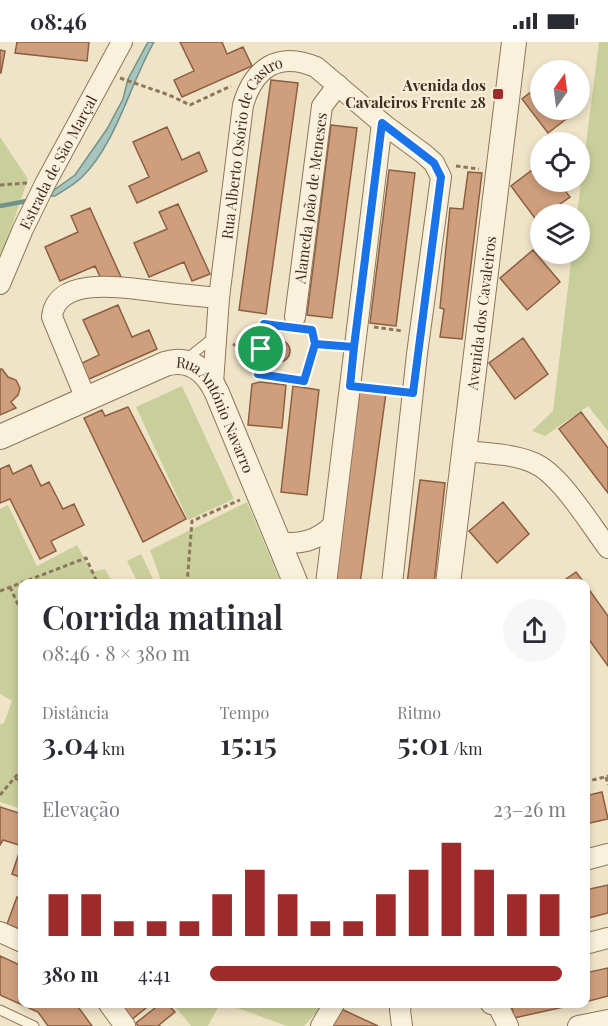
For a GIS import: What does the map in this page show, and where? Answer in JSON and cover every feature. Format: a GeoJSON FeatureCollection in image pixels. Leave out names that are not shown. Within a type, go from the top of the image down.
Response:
{"type":"FeatureCollection","features":[{"type":"Feature","properties":{"kind":"street","name":"Estrada de São Marçal"},"geometry":{"type":"LineString","coordinates":[[0,284],[46,182],[122,42]]}},
{"type":"Feature","properties":{"kind":"street","name":"Avenida dos Cavaleiros"},"geometry":{"type":"LineString","coordinates":[[449,579],[514,42]]}},
{"type":"Feature","properties":{"kind":"street","name":"Rua Alberto Osório de Castro"},"geometry":{"type":"LineString","coordinates":[[213,383],[219,298],[243,105],[247,91],[259,73],[277,63],[305,63],[316,67],[434,163]]}},
{"type":"Feature","properties":{"kind":"street","name":"Alameda João de Meneses"},"geometry":{"type":"LineString","coordinates":[[294,324],[322,106],[338,86]]}},
{"type":"Feature","properties":{"kind":"street"},"geometry":{"type":"LineString","coordinates":[[327,579],[382,123]]}},
{"type":"Feature","properties":{"kind":"street"},"geometry":{"type":"LineString","coordinates":[[393,579],[420,334],[441,189],[439,170],[434,163]]}},
{"type":"Feature","properties":{"kind":"street"},"geometry":{"type":"LineString","coordinates":[[86,399],[52,317],[52,309],[56,302],[64,296],[100,285],[219,298]]}},
{"type":"Feature","properties":{"kind":"street","name":"Rua António Navarro"},"geometry":{"type":"LineString","coordinates":[[0,437],[165,364],[174,361],[195,365],[213,383],[294,579]]}},
{"type":"Feature","properties":{"kind":"street"},"geometry":{"type":"LineString","coordinates":[[464,451],[500,455],[534,463],[559,482],[608,548]]}},
{"type":"Feature","properties":{"kind":"street"},"geometry":{"type":"LineString","coordinates":[[279,542],[307,542],[318,538],[333,525]]}},
{"type":"Feature","properties":{"kind":"street"},"geometry":{"type":"LineString","coordinates":[[590,859],[608,854]]}},
{"type":"Feature","properties":{"kind":"street"},"geometry":{"type":"LineString","coordinates":[[0,932],[18,940]]}},
{"type":"Feature","properties":{"kind":"street"},"geometry":{"type":"LineString","coordinates":[[590,943],[608,938]]}},
{"type":"Feature","properties":{"kind":"street"},"geometry":{"type":"LineString","coordinates":[[112,1008],[124,1026]]}},
{"type":"Feature","properties":{"kind":"street"},"geometry":{"type":"LineString","coordinates":[[321,1026],[332,1008]]}},
{"type":"Feature","properties":{"kind":"street"},"geometry":{"type":"LineString","coordinates":[[401,1008],[402,1026]]}},
{"type":"Feature","properties":{"kind":"street"},"geometry":{"type":"LineString","coordinates":[[499,1008],[508,1026]]}},
{"type":"Feature","properties":{"kind":"street"},"geometry":{"type":"LineString","coordinates":[[578,1026],[608,1020]]}},
{"type":"Feature","properties":{"kind":"lane"},"geometry":{"type":"LineString","coordinates":[[184,362],[216,335]]}},
{"type":"Feature","properties":{"kind":"lane"},"geometry":{"type":"LineString","coordinates":[[0,1010],[34,1026]]}},
{"type":"Feature","properties":{"kind":"path"},"geometry":{"type":"LineString","coordinates":[[122,79],[190,105],[259,73]]}},
{"type":"Feature","properties":{"kind":"path"},"geometry":{"type":"LineString","coordinates":[[434,163],[498,171]]}},
{"type":"Feature","properties":{"kind":"path"},"geometry":{"type":"LineString","coordinates":[[0,184],[46,182]]}},
{"type":"Feature","properties":{"kind":"path"},"geometry":{"type":"LineString","coordinates":[[264,324],[294,324],[312,330],[315,344],[304,381],[258,374],[264,324]]}},
{"type":"Feature","properties":{"kind":"path"},"geometry":{"type":"LineString","coordinates":[[357,325],[420,334]]}},
{"type":"Feature","properties":{"kind":"path"},"geometry":{"type":"LineString","coordinates":[[216,335],[238,347],[261,349]]}},
{"type":"Feature","properties":{"kind":"path"},"geometry":{"type":"LineString","coordinates":[[315,344],[354,347]]}},
{"type":"Feature","properties":{"kind":"path"},"geometry":{"type":"LineString","coordinates":[[350,386],[413,393]]}},
{"type":"Feature","properties":{"kind":"path"},"geometry":{"type":"LineString","coordinates":[[187,579],[192,521],[258,492]]}},
{"type":"Feature","properties":{"kind":"path"},"geometry":{"type":"LineString","coordinates":[[31,579],[86,558],[96,579]]}},
{"type":"Feature","properties":{"kind":"path"},"geometry":{"type":"LineString","coordinates":[[0,591],[18,584]]}},
{"type":"Feature","properties":{"kind":"path"},"geometry":{"type":"LineString","coordinates":[[10,587],[18,604]]}},
{"type":"Feature","properties":{"kind":"path"},"geometry":{"type":"LineString","coordinates":[[0,795],[18,774]]}},
{"type":"Feature","properties":{"kind":"path"},"geometry":{"type":"LineString","coordinates":[[590,781],[607,777],[608,785]]}},
{"type":"Feature","properties":{"kind":"green space"},"geometry":{"type":"Polygon","coordinates":[[[599,42],[608,42],[608,431],[588,406],[545,436],[532,431],[553,411],[571,264],[590,264],[590,204],[578,204],[580,192],[590,192],[590,132],[587,132],[599,42]]]}},
{"type":"Feature","properties":{"kind":"green space"},"geometry":{"type":"Polygon","coordinates":[[[0,137],[28,179],[0,260],[0,137]]]}},
{"type":"Feature","properties":{"kind":"green space"},"geometry":{"type":"Polygon","coordinates":[[[182,386],[234,499],[188,520],[136,407],[182,386]]]}},
{"type":"Feature","properties":{"kind":"green space"},"geometry":{"type":"Polygon","coordinates":[[[247,502],[279,579],[161,579],[150,550],[247,502]]]}},
{"type":"Feature","properties":{"kind":"green space"},"geometry":{"type":"Polygon","coordinates":[[[8,505],[37,566],[77,545],[92,572],[105,569],[111,579],[18,579],[18,808],[0,802],[0,724],[4,723],[12,701],[0,694],[0,509],[8,505]]]}},
{"type":"Feature","properties":{"kind":"green space"},"geometry":{"type":"Polygon","coordinates":[[[141,554],[153,579],[136,579],[127,561],[141,554]]]}},
{"type":"Feature","properties":{"kind":"green space"},"geometry":{"type":"Polygon","coordinates":[[[176,1008],[218,1008],[208,1026],[191,1026],[176,1008]]]}},
{"type":"Feature","properties":{"kind":"green space"},"geometry":{"type":"Polygon","coordinates":[[[237,1008],[320,1008],[304,1026],[287,1026],[237,1008]]]}},
{"type":"Feature","properties":{"kind":"water"},"geometry":{"type":"Polygon","coordinates":[[[148,42],[154,42],[104,148],[79,180],[55,196],[51,196],[54,190],[75,175],[107,129],[123,99],[128,79],[148,42]]]}},
{"type":"Feature","properties":{"kind":"building"},"geometry":{"type":"Polygon","coordinates":[[[17,42],[89,42],[87,61],[15,53],[17,42]]]}},
{"type":"Feature","properties":{"kind":"building"},"geometry":{"type":"Polygon","coordinates":[[[180,42],[222,42],[227,54],[243,47],[252,66],[182,97],[174,80],[194,71],[180,42]]]}},
{"type":"Feature","properties":{"kind":"building"},"geometry":{"type":"Polygon","coordinates":[[[0,50],[5,51],[1,73],[0,73],[0,50]]]}},
{"type":"Feature","properties":{"kind":"building"},"geometry":{"type":"Polygon","coordinates":[[[271,80],[298,83],[266,314],[239,310],[271,80]]]}},
{"type":"Feature","properties":{"kind":"building"},"geometry":{"type":"Polygon","coordinates":[[[530,93],[530,109],[522,99],[530,93]]]}},
{"type":"Feature","properties":{"kind":"building"},"geometry":{"type":"Polygon","coordinates":[[[538,120],[565,120],[549,132],[538,120]]]}},
{"type":"Feature","properties":{"kind":"building"},"geometry":{"type":"Polygon","coordinates":[[[331,125],[357,128],[332,318],[307,315],[331,125]]]}},
{"type":"Feature","properties":{"kind":"building"},"geometry":{"type":"Polygon","coordinates":[[[167,127],[182,160],[199,152],[207,171],[137,203],[129,186],[149,177],[133,142],[167,127]]]}},
{"type":"Feature","properties":{"kind":"building"},"geometry":{"type":"Polygon","coordinates":[[[389,170],[415,173],[396,326],[370,323],[389,170]]]}},
{"type":"Feature","properties":{"kind":"building"},"geometry":{"type":"Polygon","coordinates":[[[468,172],[482,173],[462,339],[440,337],[444,309],[440,308],[450,208],[463,209],[468,172]]]}},
{"type":"Feature","properties":{"kind":"building"},"geometry":{"type":"Polygon","coordinates":[[[530,172],[530,192],[566,192],[570,197],[560,204],[530,204],[530,212],[511,186],[530,172]]]}},
{"type":"Feature","properties":{"kind":"building"},"geometry":{"type":"Polygon","coordinates":[[[178,204],[210,274],[192,281],[184,262],[149,277],[134,243],[167,229],[159,212],[178,204]]]}},
{"type":"Feature","properties":{"kind":"building"},"geometry":{"type":"Polygon","coordinates":[[[90,208],[121,277],[104,285],[95,266],[60,281],[45,247],[78,232],[71,216],[90,208]]]}},
{"type":"Feature","properties":{"kind":"building"},"geometry":{"type":"Polygon","coordinates":[[[530,253],[530,264],[545,264],[560,282],[527,310],[500,278],[530,253]]]}},
{"type":"Feature","properties":{"kind":"building"},"geometry":{"type":"Polygon","coordinates":[[[118,305],[132,337],[149,330],[157,349],[87,380],[80,364],[99,355],[83,320],[118,305]]]}},
{"type":"Feature","properties":{"kind":"building"},"geometry":{"type":"Polygon","coordinates":[[[523,338],[548,374],[515,399],[489,363],[523,338]]]}},
{"type":"Feature","properties":{"kind":"building"},"geometry":{"type":"Polygon","coordinates":[[[279,340],[287,343],[290,351],[287,359],[279,362],[271,359],[268,351],[271,343],[279,340]]]}},
{"type":"Feature","properties":{"kind":"building"},"geometry":{"type":"Polygon","coordinates":[[[0,369],[8,377],[16,380],[20,388],[18,395],[11,402],[16,408],[0,415],[0,369]]]}},
{"type":"Feature","properties":{"kind":"building"},"geometry":{"type":"Polygon","coordinates":[[[260,382],[286,385],[282,428],[248,425],[252,384],[260,382]]]}},
{"type":"Feature","properties":{"kind":"building"},"geometry":{"type":"Polygon","coordinates":[[[293,386],[319,390],[307,495],[281,492],[293,386]]]}},
{"type":"Feature","properties":{"kind":"building"},"geometry":{"type":"Polygon","coordinates":[[[360,389],[386,393],[361,579],[334,579],[360,389]]]}},
{"type":"Feature","properties":{"kind":"building"},"geometry":{"type":"Polygon","coordinates":[[[128,407],[186,519],[143,542],[84,418],[102,410],[105,416],[128,407]]]}},
{"type":"Feature","properties":{"kind":"building"},"geometry":{"type":"Polygon","coordinates":[[[581,412],[608,448],[608,493],[559,429],[581,412]]]}},
{"type":"Feature","properties":{"kind":"building"},"geometry":{"type":"Polygon","coordinates":[[[9,465],[13,474],[31,465],[41,486],[49,482],[63,509],[74,504],[84,525],[51,541],[56,551],[40,559],[10,499],[0,503],[0,469],[9,465]]]}},
{"type":"Feature","properties":{"kind":"building"},"geometry":{"type":"Polygon","coordinates":[[[420,480],[445,483],[435,579],[408,579],[420,480]]]}},
{"type":"Feature","properties":{"kind":"building"},"geometry":{"type":"Polygon","coordinates":[[[503,502],[529,534],[497,563],[469,531],[503,502]]]}},
{"type":"Feature","properties":{"kind":"building"},"geometry":{"type":"Polygon","coordinates":[[[576,572],[581,579],[566,579],[576,572]]]}},
{"type":"Feature","properties":{"kind":"building"},"geometry":{"type":"Polygon","coordinates":[[[590,591],[608,616],[608,666],[590,641],[590,591]]]}},
{"type":"Feature","properties":{"kind":"building"},"geometry":{"type":"Polygon","coordinates":[[[602,792],[608,819],[590,823],[590,795],[602,792]]]}},
{"type":"Feature","properties":{"kind":"building"},"geometry":{"type":"Polygon","coordinates":[[[0,807],[18,813],[18,845],[3,840],[0,845],[0,807]]]}},
{"type":"Feature","properties":{"kind":"building"},"geometry":{"type":"Polygon","coordinates":[[[18,856],[18,876],[12,874],[18,856]]]}},
{"type":"Feature","properties":{"kind":"building"},"geometry":{"type":"Polygon","coordinates":[[[608,885],[608,913],[590,918],[590,889],[608,885]]]}},
{"type":"Feature","properties":{"kind":"building"},"geometry":{"type":"Polygon","coordinates":[[[17,897],[18,928],[7,924],[17,897]]]}},
{"type":"Feature","properties":{"kind":"building"},"geometry":{"type":"Polygon","coordinates":[[[0,956],[18,964],[18,1003],[0,995],[0,956]]]}},
{"type":"Feature","properties":{"kind":"building"},"geometry":{"type":"Polygon","coordinates":[[[608,968],[608,996],[590,1001],[590,972],[608,968]]]}},
{"type":"Feature","properties":{"kind":"building"},"geometry":{"type":"Polygon","coordinates":[[[29,1008],[79,1008],[92,1026],[48,1026],[38,1012],[29,1008]]]}},
{"type":"Feature","properties":{"kind":"building"},"geometry":{"type":"Polygon","coordinates":[[[124,1008],[146,1008],[131,1020],[124,1008]]]}},
{"type":"Feature","properties":{"kind":"building"},"geometry":{"type":"Polygon","coordinates":[[[155,1008],[171,1008],[175,1012],[160,1026],[138,1026],[136,1023],[155,1008]]]}},
{"type":"Feature","properties":{"kind":"building"},"geometry":{"type":"Polygon","coordinates":[[[339,1008],[378,1026],[328,1026],[339,1008]]]}},
{"type":"Feature","properties":{"kind":"building"},"geometry":{"type":"Polygon","coordinates":[[[512,1008],[559,1008],[514,1018],[512,1008]]]}},
{"type":"Feature","properties":{"kind":"waterway"},"geometry":{"type":"LineString","coordinates":[[0,206],[32,200]]}},
{"type":"Feature","properties":{"kind":"place","name":"Avenida dos Cavaleiros Frente 28"},"geometry":{"type":"Point","coordinates":[498,94]}},
{"type":"Feature","properties":{"kind":"route"},"geometry":{"type":"LineString","coordinates":[[261,349],[258,374],[304,381],[315,344],[354,347],[382,123],[434,163],[441,177],[413,393],[350,386],[354,347],[315,344],[312,330],[264,324],[261,349]]}}]}
